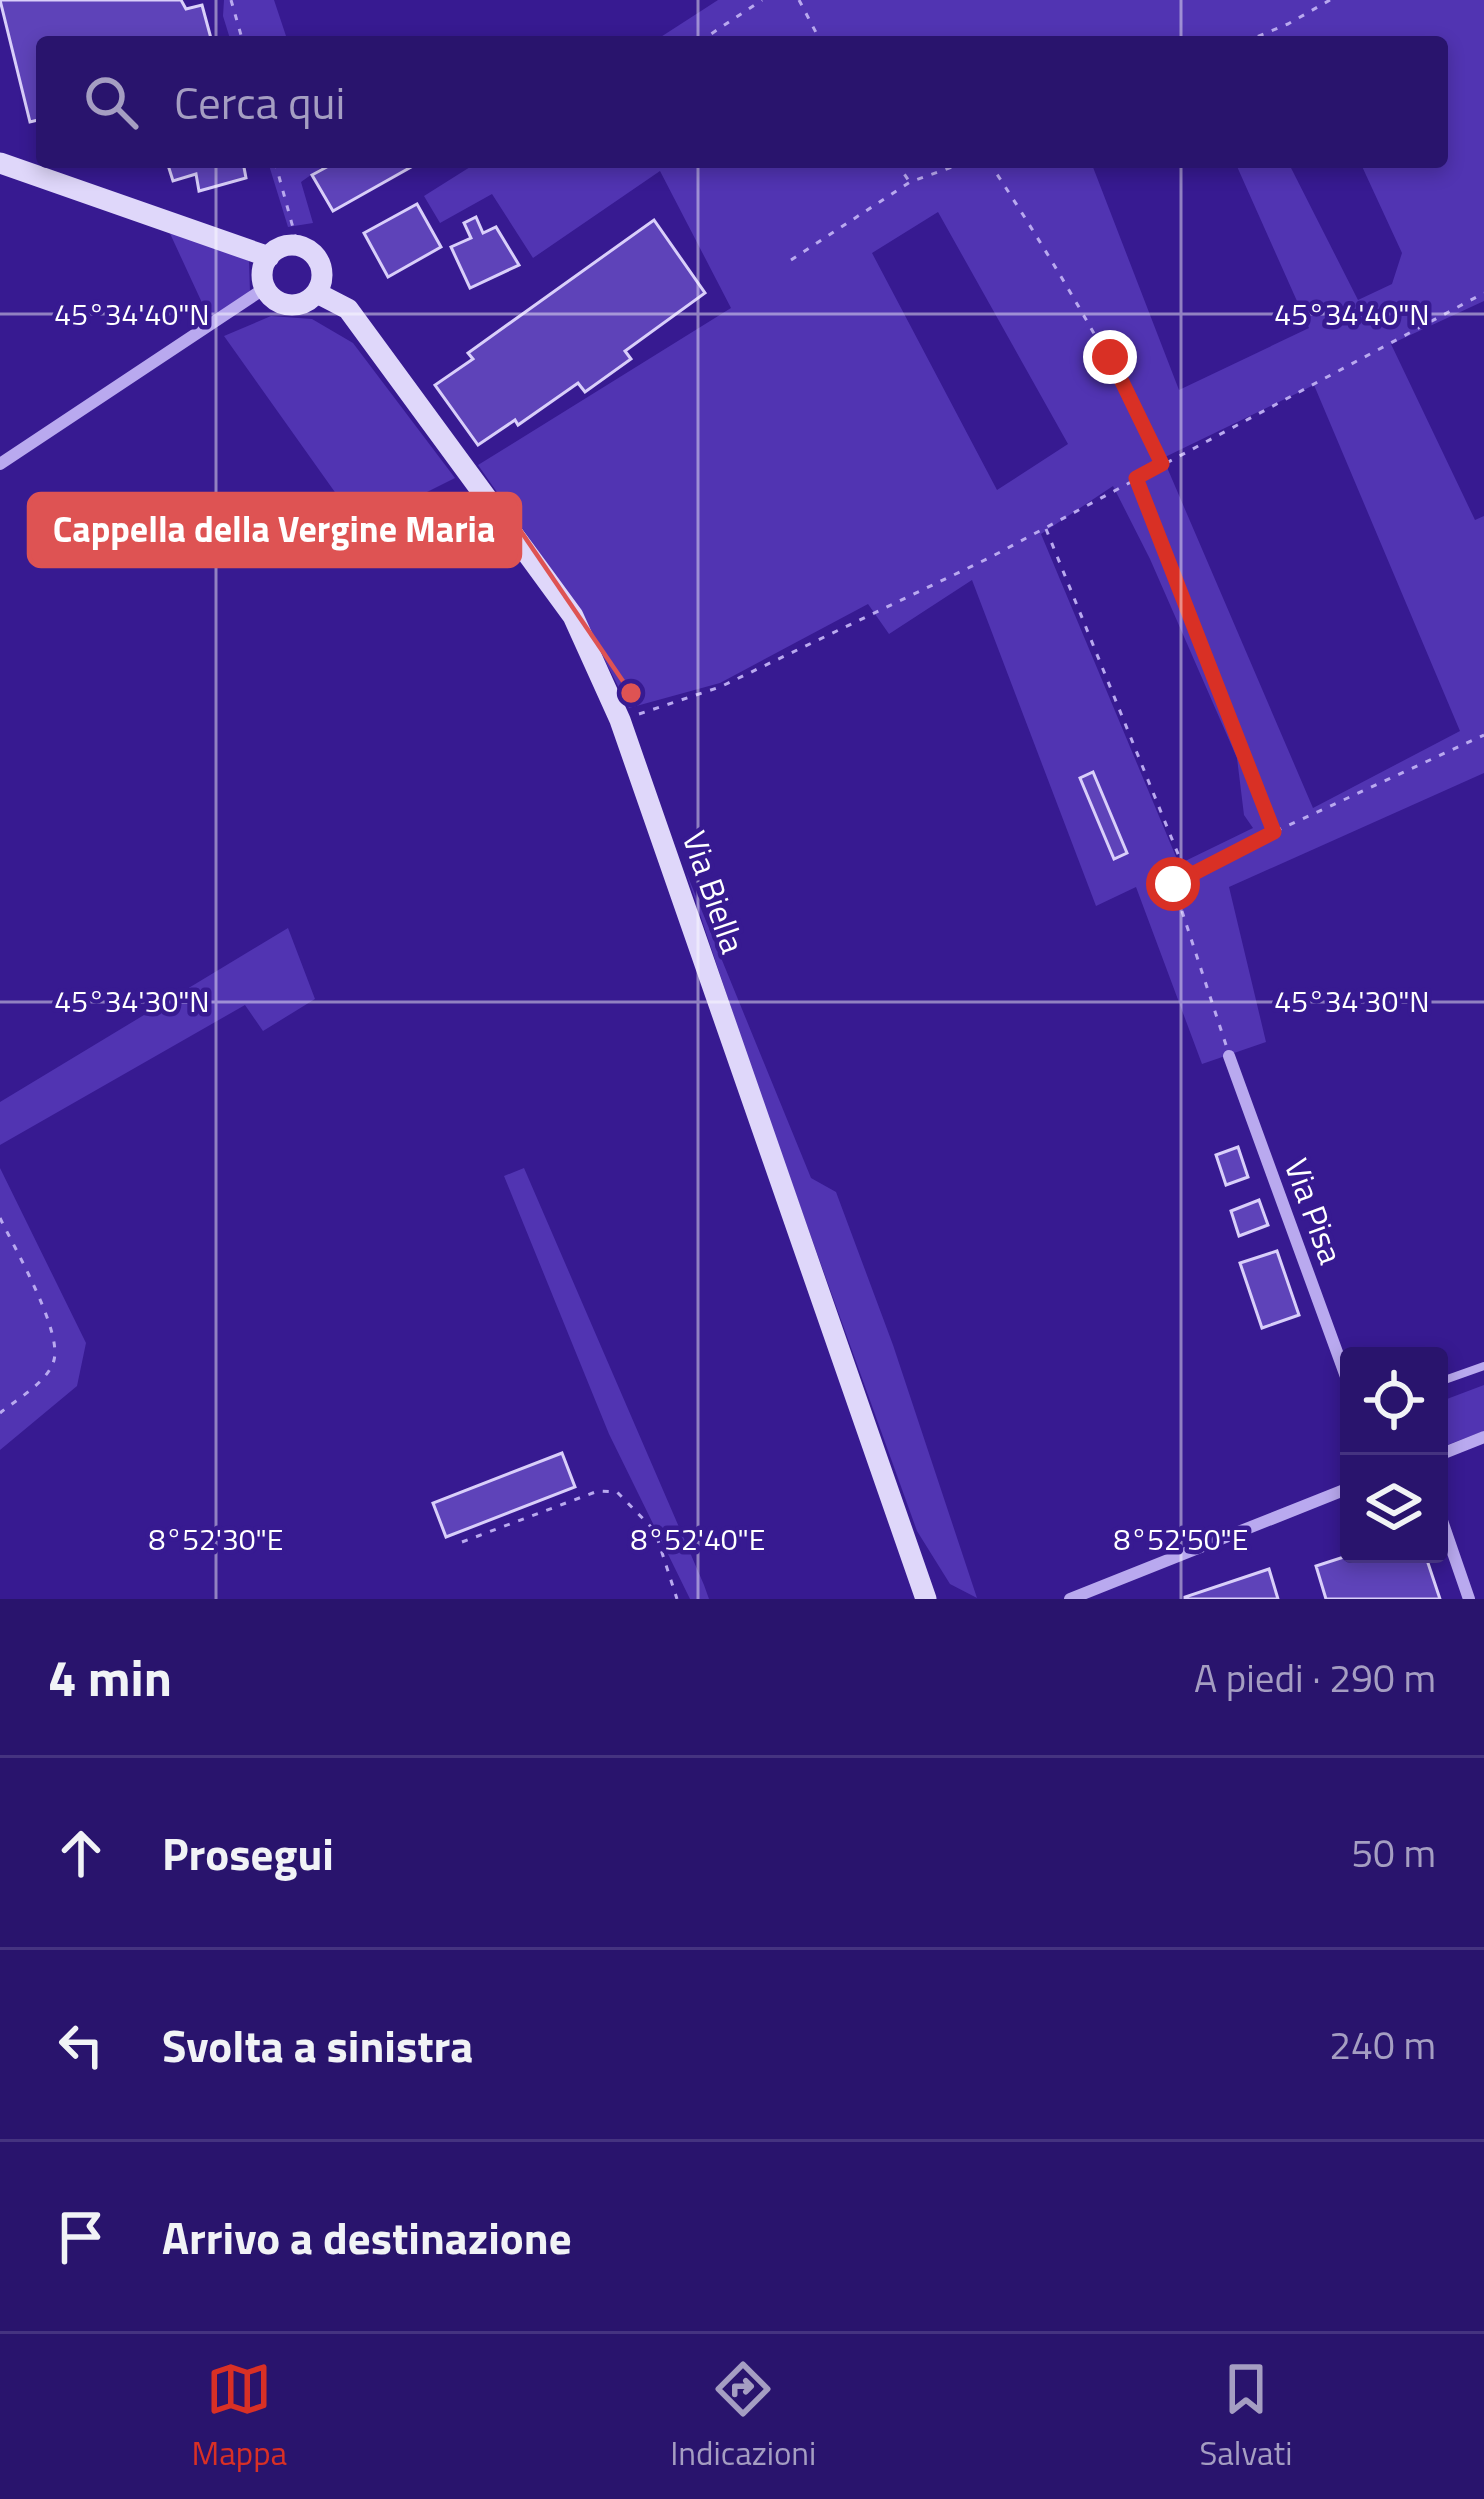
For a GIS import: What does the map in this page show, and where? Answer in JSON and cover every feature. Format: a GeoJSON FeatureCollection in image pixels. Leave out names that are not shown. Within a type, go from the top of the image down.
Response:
{"type":"FeatureCollection","features":[{"type":"Feature","properties":{"kind":"street"},"geometry":{"type":"LineString","coordinates":[[0,163],[269,256]]}},
{"type":"Feature","properties":{"kind":"street"},"geometry":{"type":"LineString","coordinates":[[298,246],[308,249],[320,264],[321,284],[300,304],[290,305],[265,288],[262,272],[269,256],[282,247],[298,246]]}},
{"type":"Feature","properties":{"kind":"street"},"geometry":{"type":"LineString","coordinates":[[0,464],[265,288]]}},
{"type":"Feature","properties":{"kind":"street","name":"Via Biella"},"geometry":{"type":"LineString","coordinates":[[316,293],[348,310],[573,616],[620,720],[766,1148],[930,1594]]}},
{"type":"Feature","properties":{"kind":"street","name":"Via Pisa"},"geometry":{"type":"LineString","coordinates":[[1229,1056],[1340,1360]]}},
{"type":"Feature","properties":{"kind":"street"},"geometry":{"type":"LineString","coordinates":[[1448,1451],[1484,1437]]}},
{"type":"Feature","properties":{"kind":"street"},"geometry":{"type":"LineString","coordinates":[[1070,1599],[1340,1492]]}},
{"type":"Feature","properties":{"kind":"street"},"geometry":{"type":"LineString","coordinates":[[1448,1538],[1469,1599]]}},
{"type":"Feature","properties":{"kind":"lane"},"geometry":{"type":"LineString","coordinates":[[1448,1379],[1484,1366]]}},
{"type":"Feature","properties":{"kind":"path"},"geometry":{"type":"LineString","coordinates":[[231,0],[241,36]]}},
{"type":"Feature","properties":{"kind":"path"},"geometry":{"type":"LineString","coordinates":[[708,36],[762,0]]}},
{"type":"Feature","properties":{"kind":"path"},"geometry":{"type":"LineString","coordinates":[[799,0],[818,36]]}},
{"type":"Feature","properties":{"kind":"path"},"geometry":{"type":"LineString","coordinates":[[1259,36],[1330,0]]}},
{"type":"Feature","properties":{"kind":"path"},"geometry":{"type":"LineString","coordinates":[[277,168],[298,246]]}},
{"type":"Feature","properties":{"kind":"path"},"geometry":{"type":"LineString","coordinates":[[900,168],[910,182]]}},
{"type":"Feature","properties":{"kind":"path"},"geometry":{"type":"LineString","coordinates":[[791,260],[910,182],[950,168]]}},
{"type":"Feature","properties":{"kind":"path"},"geometry":{"type":"LineString","coordinates":[[993,168],[1099,338],[1162,464]]}},
{"type":"Feature","properties":{"kind":"path"},"geometry":{"type":"LineString","coordinates":[[620,720],[720,687],[1045,527],[1484,293]]}},
{"type":"Feature","properties":{"kind":"path"},"geometry":{"type":"LineString","coordinates":[[1136,478],[1274,832]]}},
{"type":"Feature","properties":{"kind":"path"},"geometry":{"type":"LineString","coordinates":[[1045,527],[1187,877]]}},
{"type":"Feature","properties":{"kind":"path"},"geometry":{"type":"LineString","coordinates":[[1229,1056],[1173,884],[1484,735]]}},
{"type":"Feature","properties":{"kind":"path"},"geometry":{"type":"LineString","coordinates":[[0,1218],[41,1303],[54,1342],[54,1359],[45,1376],[0,1413]]}},
{"type":"Feature","properties":{"kind":"path"},"geometry":{"type":"LineString","coordinates":[[461,1542],[598,1491],[617,1492],[655,1531],[677,1599]]}},
{"type":"Feature","properties":{"kind":"shaded area"},"geometry":{"type":"Polygon","coordinates":[[[224,0],[274,0],[286,36],[229,36],[224,0]]]}},
{"type":"Feature","properties":{"kind":"shaded area"},"geometry":{"type":"Polygon","coordinates":[[[718,0],[1484,0],[1484,301],[1391,344],[1475,520],[1484,516],[1484,773],[1229,887],[1266,1042],[1202,1064],[1136,887],[1096,906],[972,580],[889,634],[868,604],[720,683],[629,708],[580,611],[478,465],[731,308],[660,171],[533,258],[492,194],[440,223],[424,196],[468,168],[1093,168],[1179,390],[1309,328],[1238,168],[1291,168],[1358,300],[1392,284],[1402,253],[1363,168],[1448,168],[1448,36],[662,36],[718,0]],[[938,212],[872,253],[997,490],[1068,444],[938,212]],[[1314,385],[1163,458],[1313,808],[1460,731],[1314,385]],[[1113,486],[1041,534],[1179,864],[1253,828],[1244,815],[1237,758],[1113,486]]]}},
{"type":"Feature","properties":{"kind":"shaded area"},"geometry":{"type":"Polygon","coordinates":[[[270,168],[321,168],[301,182],[313,223],[288,227],[270,168]]]}},
{"type":"Feature","properties":{"kind":"shaded area"},"geometry":{"type":"Polygon","coordinates":[[[167,227],[249,261],[250,293],[210,320],[167,227]]]}},
{"type":"Feature","properties":{"kind":"shaded area"},"geometry":{"type":"Polygon","coordinates":[[[271,316],[312,319],[353,343],[455,478],[359,526],[224,336],[271,316]]]}},
{"type":"Feature","properties":{"kind":"shaded area"},"geometry":{"type":"Polygon","coordinates":[[[686,872],[811,1178],[836,1192],[893,1345],[977,1598],[950,1584],[917,1531],[759,1092],[686,872]]]}},
{"type":"Feature","properties":{"kind":"shaded area"},"geometry":{"type":"Polygon","coordinates":[[[288,928],[315,999],[263,1031],[245,1005],[0,1145],[0,1102],[288,928]]]}},
{"type":"Feature","properties":{"kind":"shaded area"},"geometry":{"type":"Polygon","coordinates":[[[0,1168],[86,1343],[77,1386],[0,1450],[0,1168]]]}},
{"type":"Feature","properties":{"kind":"shaded area"},"geometry":{"type":"Polygon","coordinates":[[[524,1168],[709,1599],[690,1599],[609,1434],[504,1176],[524,1168]]]}},
{"type":"Feature","properties":{"kind":"shaded area"},"geometry":{"type":"Polygon","coordinates":[[[1484,1385],[1484,1431],[1448,1445],[1448,1399],[1484,1385]]]}},
{"type":"Feature","properties":{"kind":"building"},"geometry":{"type":"Polygon","coordinates":[[[0,0],[181,0],[186,9],[202,5],[210,36],[36,36],[36,120],[30,122],[0,0]]]}},
{"type":"Feature","properties":{"kind":"building"},"geometry":{"type":"Polygon","coordinates":[[[169,168],[244,168],[246,178],[199,191],[196,174],[173,181],[169,168]]]}},
{"type":"Feature","properties":{"kind":"building"},"geometry":{"type":"Polygon","coordinates":[[[325,168],[409,168],[333,211],[312,175],[325,168]]]}},
{"type":"Feature","properties":{"kind":"building"},"geometry":{"type":"Polygon","coordinates":[[[417,204],[441,247],[388,277],[364,233],[417,204]]]}},
{"type":"Feature","properties":{"kind":"building"},"geometry":{"type":"Polygon","coordinates":[[[476,217],[483,233],[496,227],[519,265],[470,288],[451,247],[471,238],[464,223],[476,217]]]}},
{"type":"Feature","properties":{"kind":"building"},"geometry":{"type":"Polygon","coordinates":[[[654,220],[705,293],[625,351],[631,359],[585,392],[578,383],[518,425],[515,420],[478,445],[435,385],[473,359],[468,353],[654,220]]]}},
{"type":"Feature","properties":{"kind":"building"},"geometry":{"type":"Polygon","coordinates":[[[1093,772],[1127,853],[1114,859],[1080,778],[1093,772]]]}},
{"type":"Feature","properties":{"kind":"building"},"geometry":{"type":"Polygon","coordinates":[[[1238,1147],[1248,1177],[1226,1185],[1216,1155],[1238,1147]]]}},
{"type":"Feature","properties":{"kind":"building"},"geometry":{"type":"Polygon","coordinates":[[[1259,1200],[1268,1225],[1239,1236],[1231,1211],[1259,1200]]]}},
{"type":"Feature","properties":{"kind":"building"},"geometry":{"type":"Polygon","coordinates":[[[1277,1251],[1299,1315],[1262,1328],[1240,1263],[1277,1251]]]}},
{"type":"Feature","properties":{"kind":"building"},"geometry":{"type":"Polygon","coordinates":[[[562,1453],[575,1487],[446,1537],[433,1503],[562,1453]]]}},
{"type":"Feature","properties":{"kind":"building"},"geometry":{"type":"Polygon","coordinates":[[[1340,1558],[1340,1563],[1428,1563],[1440,1599],[1326,1599],[1316,1566],[1340,1558]]]}},
{"type":"Feature","properties":{"kind":"building"},"geometry":{"type":"Polygon","coordinates":[[[1269,1569],[1278,1599],[1185,1599],[1185,1597],[1269,1569]]]}},
{"type":"Feature","properties":{"kind":"place","name":"Cappella della Vergine Maria"},"geometry":{"type":"Point","coordinates":[631,693]}},
{"type":"Feature","properties":{"kind":"route"},"geometry":{"type":"LineString","coordinates":[[1110,357],[1162,464],[1136,478],[1274,832],[1173,884]]}}]}
